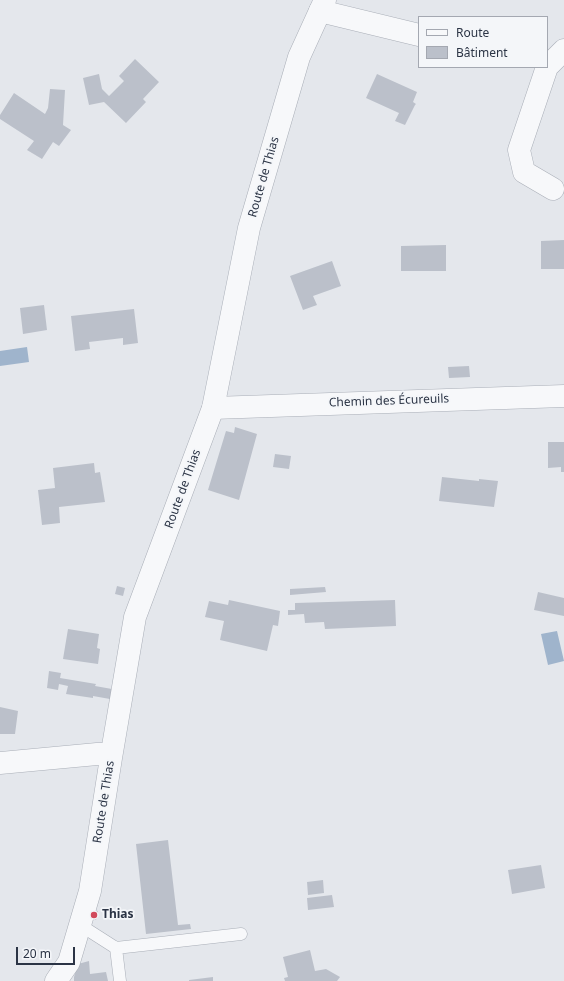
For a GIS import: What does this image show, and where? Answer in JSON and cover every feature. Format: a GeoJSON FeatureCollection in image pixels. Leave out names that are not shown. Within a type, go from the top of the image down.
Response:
{"type":"FeatureCollection","features":[{"type":"Feature","properties":{"kind":"street"},"geometry":{"type":"LineString","coordinates":[[322,6],[418,35]]}},
{"type":"Feature","properties":{"kind":"street","name":"Route de Thias"},"geometry":{"type":"LineString","coordinates":[[56,981],[69,962],[90,891],[111,754],[135,617],[213,408],[249,228],[299,57],[322,6]]}},
{"type":"Feature","properties":{"kind":"street"},"geometry":{"type":"LineString","coordinates":[[548,66],[564,50]]}},
{"type":"Feature","properties":{"kind":"street"},"geometry":{"type":"LineString","coordinates":[[547,68],[519,150],[524,172],[553,189]]}},
{"type":"Feature","properties":{"kind":"street","name":"Chemin des Écureuils"},"geometry":{"type":"LineString","coordinates":[[213,408],[564,396]]}},
{"type":"Feature","properties":{"kind":"street"},"geometry":{"type":"LineString","coordinates":[[0,763],[111,754]]}},
{"type":"Feature","properties":{"kind":"lane"},"geometry":{"type":"LineString","coordinates":[[80,925],[116,948],[241,934]]}},
{"type":"Feature","properties":{"kind":"lane"},"geometry":{"type":"LineString","coordinates":[[116,948],[120,981]]}},
{"type":"Feature","properties":{"kind":"water"},"geometry":{"type":"Polygon","coordinates":[[[27,347],[29,362],[0,366],[0,351],[27,347]]]}},
{"type":"Feature","properties":{"kind":"water"},"geometry":{"type":"Polygon","coordinates":[[[557,631],[564,661],[548,665],[541,634],[557,631]]]}},
{"type":"Feature","properties":{"kind":"building"},"geometry":{"type":"Polygon","coordinates":[[[135,59],[159,82],[143,99],[146,102],[126,123],[104,102],[89,105],[83,78],[99,74],[102,89],[109,96],[124,81],[119,76],[135,59]]]}},
{"type":"Feature","properties":{"kind":"building"},"geometry":{"type":"Polygon","coordinates":[[[377,74],[417,92],[413,102],[416,104],[405,125],[395,121],[399,113],[366,98],[377,74]]]}},
{"type":"Feature","properties":{"kind":"building"},"geometry":{"type":"Polygon","coordinates":[[[50,89],[65,90],[63,125],[71,130],[59,146],[53,142],[42,159],[27,150],[34,141],[0,119],[0,115],[14,93],[45,114],[48,108],[50,89]]]}},
{"type":"Feature","properties":{"kind":"building"},"geometry":{"type":"Polygon","coordinates":[[[564,240],[564,269],[541,269],[541,241],[564,240]]]}},
{"type":"Feature","properties":{"kind":"building"},"geometry":{"type":"Polygon","coordinates":[[[446,245],[446,271],[401,271],[401,246],[446,245]]]}},
{"type":"Feature","properties":{"kind":"building"},"geometry":{"type":"Polygon","coordinates":[[[332,261],[341,286],[313,296],[317,305],[303,310],[290,276],[332,261]]]}},
{"type":"Feature","properties":{"kind":"building"},"geometry":{"type":"Polygon","coordinates":[[[44,305],[47,330],[23,334],[20,308],[44,305]]]}},
{"type":"Feature","properties":{"kind":"building"},"geometry":{"type":"Polygon","coordinates":[[[134,309],[138,343],[123,345],[123,338],[89,342],[90,349],[75,351],[71,316],[134,309]]]}},
{"type":"Feature","properties":{"kind":"building"},"geometry":{"type":"Polygon","coordinates":[[[469,366],[470,377],[449,378],[448,367],[469,366]]]}},
{"type":"Feature","properties":{"kind":"building"},"geometry":{"type":"Polygon","coordinates":[[[235,427],[257,434],[239,500],[208,490],[226,431],[234,433],[235,427]]]}},
{"type":"Feature","properties":{"kind":"building"},"geometry":{"type":"Polygon","coordinates":[[[548,442],[564,442],[564,472],[561,472],[561,467],[548,468],[548,442]]]}},
{"type":"Feature","properties":{"kind":"building"},"geometry":{"type":"Polygon","coordinates":[[[275,454],[291,456],[289,469],[273,467],[275,454]]]}},
{"type":"Feature","properties":{"kind":"building"},"geometry":{"type":"Polygon","coordinates":[[[94,463],[95,473],[100,472],[105,502],[59,507],[60,523],[42,525],[38,490],[55,488],[53,468],[94,463]]]}},
{"type":"Feature","properties":{"kind":"building"},"geometry":{"type":"Polygon","coordinates":[[[442,477],[479,481],[479,479],[498,481],[494,507],[439,501],[442,477]]]}},
{"type":"Feature","properties":{"kind":"building"},"geometry":{"type":"Polygon","coordinates":[[[117,586],[125,588],[123,596],[115,594],[117,586]]]}},
{"type":"Feature","properties":{"kind":"building"},"geometry":{"type":"Polygon","coordinates":[[[325,587],[326,592],[290,595],[290,589],[325,587]]]}},
{"type":"Feature","properties":{"kind":"building"},"geometry":{"type":"Polygon","coordinates":[[[538,592],[564,598],[564,616],[534,610],[538,592]]]}},
{"type":"Feature","properties":{"kind":"building"},"geometry":{"type":"Polygon","coordinates":[[[229,600],[280,611],[278,626],[273,625],[267,651],[220,640],[224,621],[205,617],[209,601],[228,605],[229,600]]]}},
{"type":"Feature","properties":{"kind":"building"},"geometry":{"type":"Polygon","coordinates":[[[395,600],[396,626],[325,629],[324,622],[305,623],[304,614],[288,615],[288,610],[295,610],[295,603],[395,600]]]}},
{"type":"Feature","properties":{"kind":"building"},"geometry":{"type":"Polygon","coordinates":[[[68,629],[99,634],[97,648],[100,649],[98,664],[63,659],[68,629]]]}},
{"type":"Feature","properties":{"kind":"building"},"geometry":{"type":"Polygon","coordinates":[[[49,671],[61,673],[60,678],[96,684],[95,686],[112,689],[110,699],[66,694],[68,686],[59,684],[58,690],[47,688],[49,671]]]}},
{"type":"Feature","properties":{"kind":"building"},"geometry":{"type":"Polygon","coordinates":[[[0,707],[18,711],[15,734],[0,734],[0,707]]]}},
{"type":"Feature","properties":{"kind":"building"},"geometry":{"type":"Polygon","coordinates":[[[168,840],[178,925],[190,924],[191,929],[146,934],[136,844],[168,840]]]}},
{"type":"Feature","properties":{"kind":"building"},"geometry":{"type":"Polygon","coordinates":[[[541,865],[545,888],[512,894],[508,870],[541,865]]]}},
{"type":"Feature","properties":{"kind":"building"},"geometry":{"type":"Polygon","coordinates":[[[323,880],[324,893],[308,895],[307,882],[323,880]]]}},
{"type":"Feature","properties":{"kind":"building"},"geometry":{"type":"Polygon","coordinates":[[[332,895],[334,907],[308,910],[307,898],[332,895]]]}},
{"type":"Feature","properties":{"kind":"building"},"geometry":{"type":"Polygon","coordinates":[[[93,910],[98,911],[96,920],[92,919],[93,910]]]}},
{"type":"Feature","properties":{"kind":"building"},"geometry":{"type":"Polygon","coordinates":[[[310,950],[315,971],[326,969],[340,977],[337,981],[285,981],[284,978],[288,977],[283,957],[310,950]]]}},
{"type":"Feature","properties":{"kind":"building"},"geometry":{"type":"Polygon","coordinates":[[[89,961],[90,974],[106,972],[108,981],[74,981],[78,964],[89,961]]]}},
{"type":"Feature","properties":{"kind":"building"},"geometry":{"type":"Polygon","coordinates":[[[213,977],[213,981],[189,981],[189,980],[213,977]]]}},
{"type":"Feature","properties":{"kind":"place","name":"Thias"},"geometry":{"type":"Point","coordinates":[94,915]}}]}
